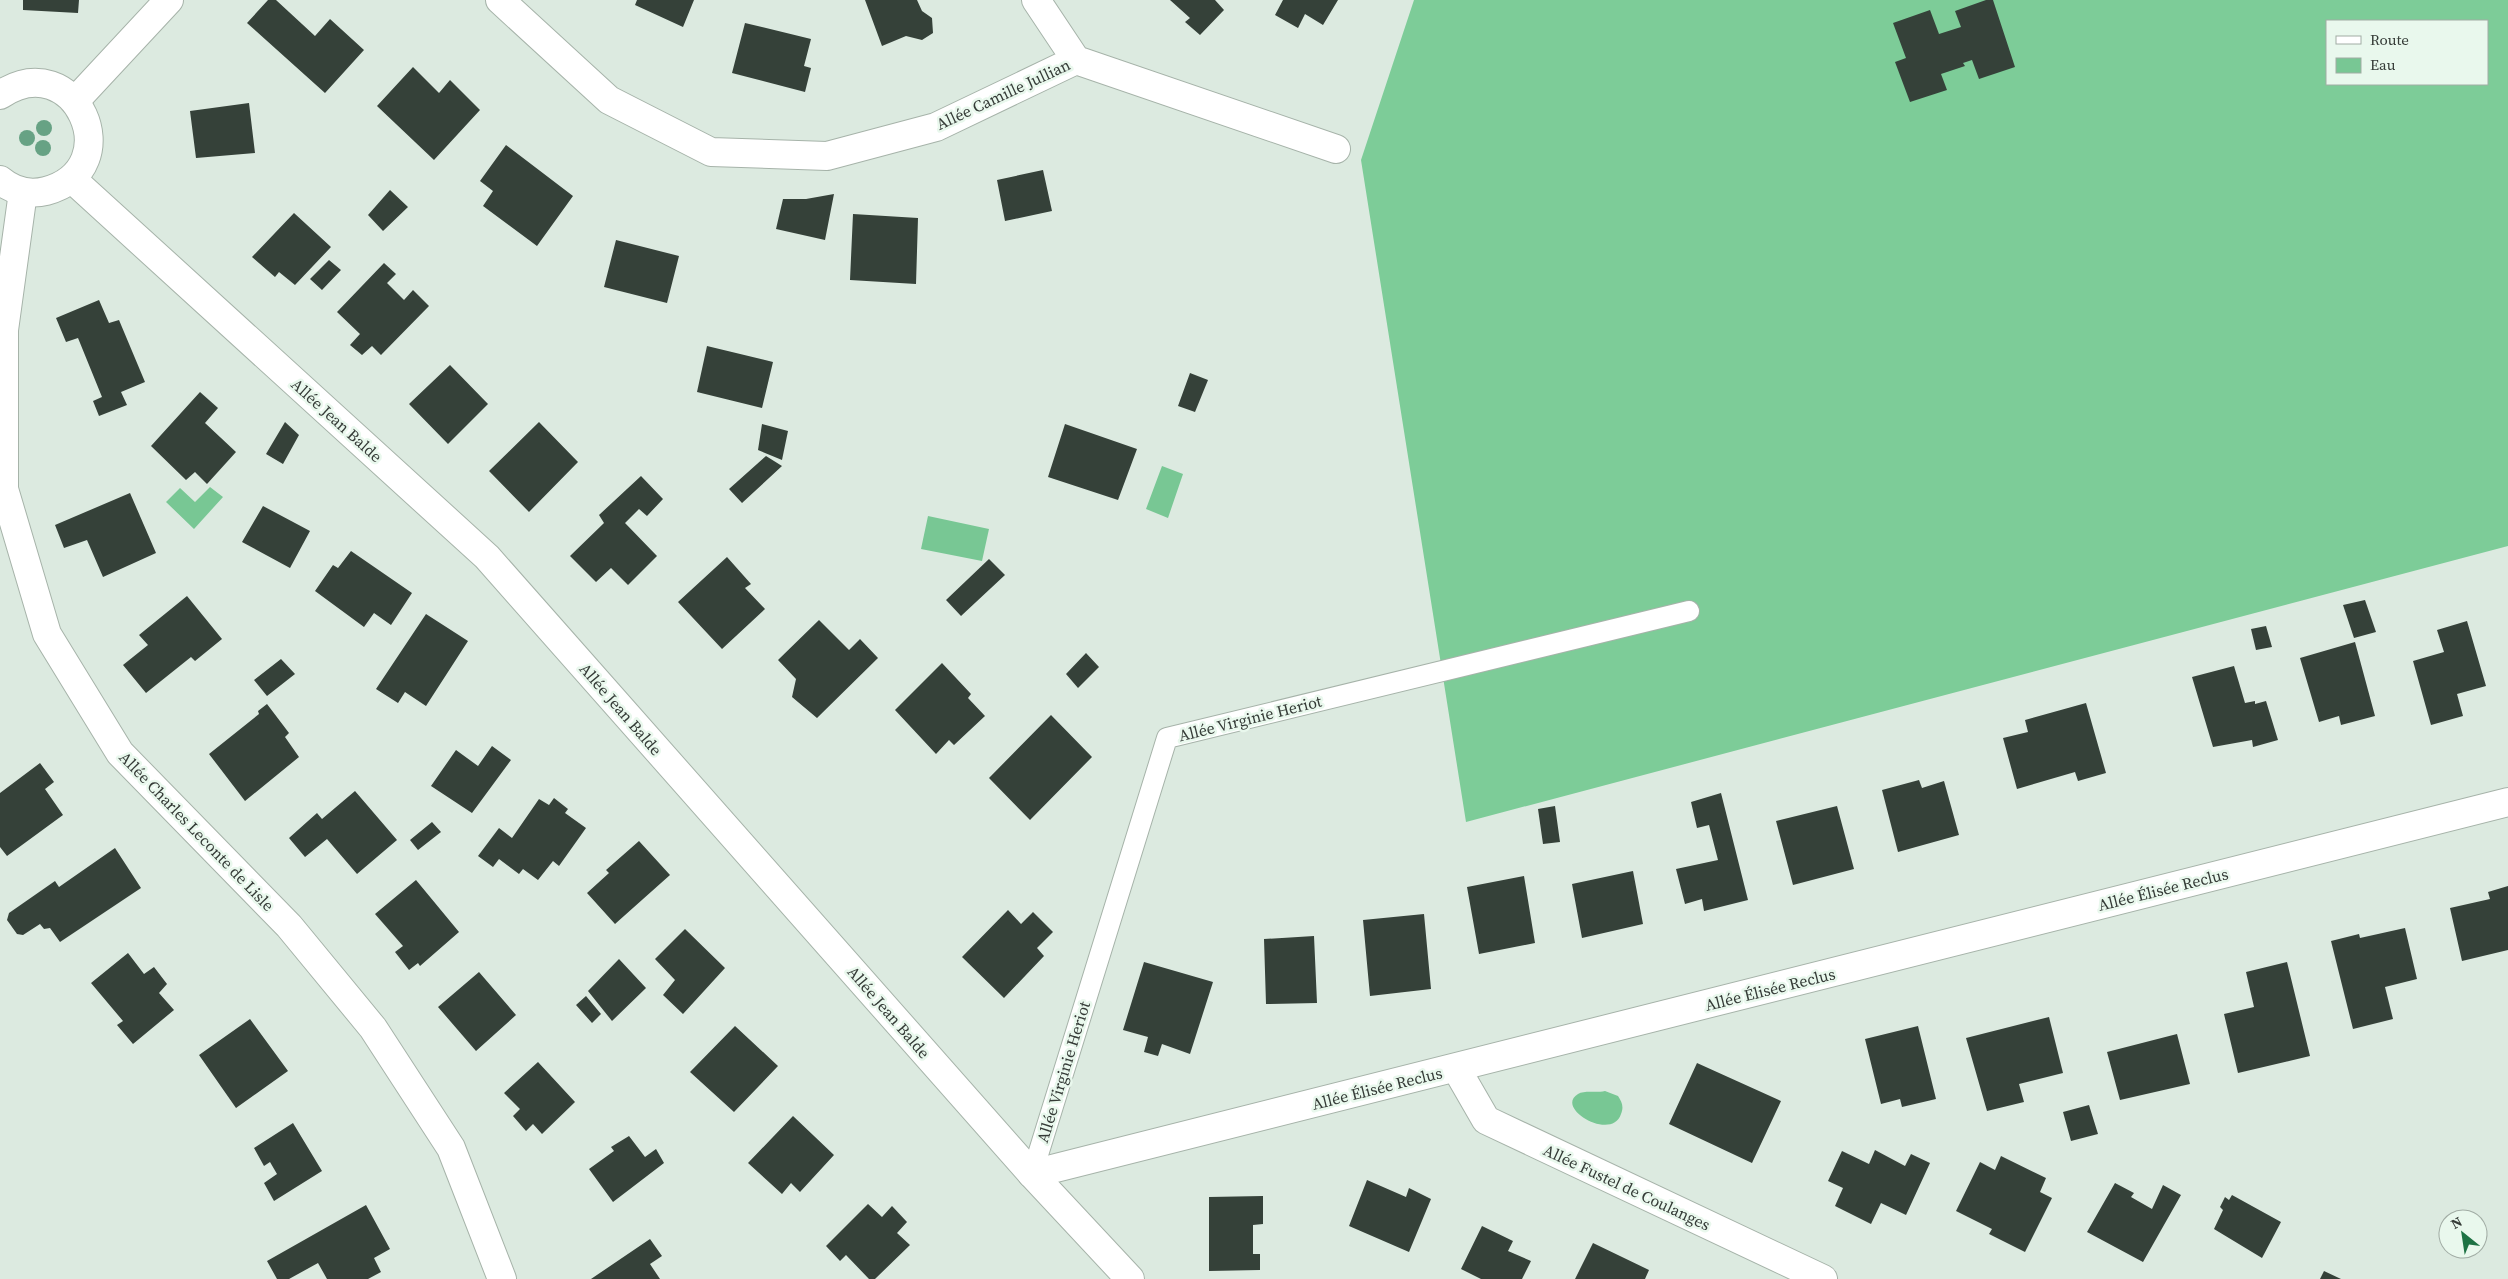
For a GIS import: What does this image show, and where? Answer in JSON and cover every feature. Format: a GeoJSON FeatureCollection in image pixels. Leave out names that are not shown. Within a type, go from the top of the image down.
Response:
{"type":"FeatureCollection","features":[{"type":"Feature","properties":{"kind":"street"},"geometry":{"type":"LineString","coordinates":[[76,101],[169,0]]}},
{"type":"Feature","properties":{"kind":"street","name":"Allée Camille Jullian"},"geometry":{"type":"LineString","coordinates":[[500,0],[609,100],[711,152],[827,156],[936,127],[1076,60],[1336,149]]}},
{"type":"Feature","properties":{"kind":"street"},"geometry":{"type":"LineString","coordinates":[[1036,0],[1076,60]]}},
{"type":"Feature","properties":{"kind":"street"},"geometry":{"type":"LineString","coordinates":[[0,95],[12,87],[28,83],[46,84],[62,90],[76,101],[85,115],[89,132],[89,149],[82,165],[72,179],[57,188],[40,193],[12,186]]}},
{"type":"Feature","properties":{"kind":"street","name":"Allée Jean Balde"},"geometry":{"type":"LineString","coordinates":[[72,179],[487,557],[1032,1174],[1130,1279]]}},
{"type":"Feature","properties":{"kind":"street","name":"Allée Charles Leconte de Lisle"},"geometry":{"type":"LineString","coordinates":[[12,186],[4,330],[2,490],[47,634],[120,753],[289,926],[373,1028],[451,1148],[502,1279]]}},
{"type":"Feature","properties":{"kind":"street","name":"Allée Élisée Reclus"},"geometry":{"type":"LineString","coordinates":[[1032,1174],[2508,802]]}},
{"type":"Feature","properties":{"kind":"street","name":"Allée Fustel de Coulanges"},"geometry":{"type":"LineString","coordinates":[[1456,1068],[1486,1120],[1823,1279]]}},
{"type":"Feature","properties":{"kind":"lane","name":"Allée Virginie Heriot"},"geometry":{"type":"LineString","coordinates":[[1032,1174],[1167,738],[1689,610]]}},
{"type":"Feature","properties":{"kind":"shaded area"},"geometry":{"type":"Polygon","coordinates":[[[1414,0],[2508,0],[2508,546],[1466,822],[1361,160],[1414,0]]]}},
{"type":"Feature","properties":{"kind":"water"},"geometry":{"type":"Polygon","coordinates":[[[1162,466],[1183,474],[1168,518],[1146,509],[1162,466]]]}},
{"type":"Feature","properties":{"kind":"water"},"geometry":{"type":"Polygon","coordinates":[[[210,487],[223,497],[194,529],[166,502],[180,488],[195,502],[210,487]]]}},
{"type":"Feature","properties":{"kind":"water"},"geometry":{"type":"Polygon","coordinates":[[[928,516],[989,529],[982,561],[921,549],[928,516]]]}},
{"type":"Feature","properties":{"kind":"water"},"geometry":{"type":"Polygon","coordinates":[[[1605,1091],[1618,1096],[1621,1102],[1622,1111],[1616,1122],[1607,1125],[1597,1124],[1587,1120],[1573,1107],[1573,1100],[1578,1094],[1605,1091]]]}},
{"type":"Feature","properties":{"kind":"building"},"geometry":{"type":"Polygon","coordinates":[[[23,0],[79,0],[78,13],[23,10],[23,0]]]}},
{"type":"Feature","properties":{"kind":"building"},"geometry":{"type":"Polygon","coordinates":[[[268,0],[276,0],[315,36],[330,19],[364,50],[325,93],[247,23],[268,0]]]}},
{"type":"Feature","properties":{"kind":"building"},"geometry":{"type":"Polygon","coordinates":[[[637,0],[694,0],[683,27],[635,5],[637,0]]]}},
{"type":"Feature","properties":{"kind":"building"},"geometry":{"type":"Polygon","coordinates":[[[865,0],[917,0],[922,11],[932,18],[933,33],[922,40],[906,36],[882,46],[865,0]]]}},
{"type":"Feature","properties":{"kind":"building"},"geometry":{"type":"Polygon","coordinates":[[[1170,0],[1215,0],[1224,10],[1200,35],[1185,22],[1190,18],[1170,0]]]}},
{"type":"Feature","properties":{"kind":"building"},"geometry":{"type":"Polygon","coordinates":[[[1283,0],[1338,0],[1323,25],[1305,14],[1298,28],[1275,15],[1283,0]]]}},
{"type":"Feature","properties":{"kind":"building"},"geometry":{"type":"Polygon","coordinates":[[[1986,0],[1993,0],[2015,67],[1979,79],[1972,60],[1963,63],[1965,66],[1941,74],[1947,90],[1910,102],[1895,62],[1906,58],[1893,23],[1930,10],[1939,34],[1961,27],[1955,11],[1986,0]]]}},
{"type":"Feature","properties":{"kind":"building"},"geometry":{"type":"Polygon","coordinates":[[[745,23],[811,39],[804,66],[811,68],[805,92],[732,73],[745,23]]]}},
{"type":"Feature","properties":{"kind":"building"},"geometry":{"type":"Polygon","coordinates":[[[413,67],[439,93],[450,80],[480,110],[434,160],[377,106],[413,67]]]}},
{"type":"Feature","properties":{"kind":"building"},"geometry":{"type":"Polygon","coordinates":[[[249,103],[255,153],[196,158],[190,111],[249,103]]]}},
{"type":"Feature","properties":{"kind":"building"},"geometry":{"type":"Polygon","coordinates":[[[506,145],[573,196],[537,246],[483,206],[493,191],[480,181],[506,145]]]}},
{"type":"Feature","properties":{"kind":"building"},"geometry":{"type":"Polygon","coordinates":[[[1043,170],[1052,211],[1005,221],[997,180],[1043,170]]]}},
{"type":"Feature","properties":{"kind":"building"},"geometry":{"type":"Polygon","coordinates":[[[390,190],[408,207],[383,231],[368,215],[390,190]]]}},
{"type":"Feature","properties":{"kind":"building"},"geometry":{"type":"Polygon","coordinates":[[[834,194],[825,240],[776,229],[783,199],[806,199],[834,194]]]}},
{"type":"Feature","properties":{"kind":"building"},"geometry":{"type":"Polygon","coordinates":[[[294,213],[331,247],[295,285],[279,272],[275,277],[252,257],[294,213]]]}},
{"type":"Feature","properties":{"kind":"building"},"geometry":{"type":"Polygon","coordinates":[[[853,214],[918,218],[916,284],[850,280],[853,214]]]}},
{"type":"Feature","properties":{"kind":"building"},"geometry":{"type":"Polygon","coordinates":[[[616,240],[679,256],[667,303],[604,287],[616,240]]]}},
{"type":"Feature","properties":{"kind":"building"},"geometry":{"type":"Polygon","coordinates":[[[329,260],[341,270],[322,290],[310,279],[329,260]]]}},
{"type":"Feature","properties":{"kind":"building"},"geometry":{"type":"Polygon","coordinates":[[[384,263],[396,274],[387,283],[404,300],[413,290],[429,306],[381,355],[372,346],[362,355],[350,345],[360,334],[337,312],[384,263]]]}},
{"type":"Feature","properties":{"kind":"building"},"geometry":{"type":"Polygon","coordinates":[[[99,300],[109,323],[119,320],[145,382],[121,392],[127,405],[99,416],[93,401],[102,397],[78,338],[66,342],[56,318],[99,300]]]}},
{"type":"Feature","properties":{"kind":"building"},"geometry":{"type":"Polygon","coordinates":[[[707,346],[773,362],[762,408],[697,392],[707,346]]]}},
{"type":"Feature","properties":{"kind":"building"},"geometry":{"type":"Polygon","coordinates":[[[450,365],[488,404],[448,444],[409,404],[450,365]]]}},
{"type":"Feature","properties":{"kind":"building"},"geometry":{"type":"Polygon","coordinates":[[[1190,373],[1208,380],[1195,412],[1178,406],[1190,373]]]}},
{"type":"Feature","properties":{"kind":"building"},"geometry":{"type":"Polygon","coordinates":[[[200,392],[218,408],[205,423],[236,452],[207,484],[195,472],[186,480],[151,446],[200,392]]]}},
{"type":"Feature","properties":{"kind":"building"},"geometry":{"type":"Polygon","coordinates":[[[285,422],[299,435],[283,464],[266,454],[285,422]]]}},
{"type":"Feature","properties":{"kind":"building"},"geometry":{"type":"Polygon","coordinates":[[[539,422],[578,462],[529,512],[489,471],[539,422]]]}},
{"type":"Feature","properties":{"kind":"building"},"geometry":{"type":"Polygon","coordinates":[[[762,424],[788,431],[782,460],[758,450],[762,424]]]}},
{"type":"Feature","properties":{"kind":"building"},"geometry":{"type":"Polygon","coordinates":[[[1065,424],[1137,449],[1118,500],[1048,477],[1065,424]]]}},
{"type":"Feature","properties":{"kind":"building"},"geometry":{"type":"Polygon","coordinates":[[[766,456],[782,466],[742,503],[729,489],[766,456]]]}},
{"type":"Feature","properties":{"kind":"building"},"geometry":{"type":"Polygon","coordinates":[[[641,476],[663,499],[647,516],[639,509],[625,523],[657,556],[628,585],[611,568],[596,582],[570,556],[604,523],[599,515],[641,476]]]}},
{"type":"Feature","properties":{"kind":"building"},"geometry":{"type":"Polygon","coordinates":[[[130,493],[156,553],[103,577],[87,540],[64,548],[55,525],[130,493]]]}},
{"type":"Feature","properties":{"kind":"building"},"geometry":{"type":"Polygon","coordinates":[[[263,506],[310,531],[290,568],[242,542],[263,506]]]}},
{"type":"Feature","properties":{"kind":"building"},"geometry":{"type":"Polygon","coordinates":[[[351,551],[412,593],[391,625],[374,613],[364,627],[315,591],[333,565],[338,568],[351,551]]]}},
{"type":"Feature","properties":{"kind":"building"},"geometry":{"type":"Polygon","coordinates":[[[727,557],[751,584],[745,588],[765,609],[722,649],[678,602],[727,557]]]}},
{"type":"Feature","properties":{"kind":"building"},"geometry":{"type":"Polygon","coordinates":[[[989,559],[1005,575],[961,616],[946,600],[989,559]]]}},
{"type":"Feature","properties":{"kind":"building"},"geometry":{"type":"Polygon","coordinates":[[[187,596],[222,639],[195,661],[191,657],[146,693],[123,665],[148,645],[139,635],[187,596]]]}},
{"type":"Feature","properties":{"kind":"building"},"geometry":{"type":"Polygon","coordinates":[[[2365,600],[2376,632],[2354,638],[2343,605],[2365,600]]]}},
{"type":"Feature","properties":{"kind":"building"},"geometry":{"type":"Polygon","coordinates":[[[426,614],[468,641],[426,706],[405,692],[398,703],[376,689],[426,614]]]}},
{"type":"Feature","properties":{"kind":"building"},"geometry":{"type":"Polygon","coordinates":[[[819,620],[849,650],[860,639],[878,658],[817,718],[792,697],[796,679],[778,660],[819,620]]]}},
{"type":"Feature","properties":{"kind":"building"},"geometry":{"type":"Polygon","coordinates":[[[2467,621],[2486,686],[2457,694],[2463,716],[2431,725],[2413,661],[2444,652],[2437,630],[2467,621]]]}},
{"type":"Feature","properties":{"kind":"building"},"geometry":{"type":"Polygon","coordinates":[[[2266,626],[2272,647],[2256,650],[2251,629],[2266,626]]]}},
{"type":"Feature","properties":{"kind":"building"},"geometry":{"type":"Polygon","coordinates":[[[2355,642],[2375,716],[2341,725],[2339,716],[2319,722],[2300,658],[2355,642]]]}},
{"type":"Feature","properties":{"kind":"building"},"geometry":{"type":"Polygon","coordinates":[[[1086,653],[1099,667],[1078,688],[1066,674],[1086,653]]]}},
{"type":"Feature","properties":{"kind":"building"},"geometry":{"type":"Polygon","coordinates":[[[281,659],[295,674],[267,696],[254,680],[281,659]]]}},
{"type":"Feature","properties":{"kind":"building"},"geometry":{"type":"Polygon","coordinates":[[[942,663],[971,694],[968,698],[985,716],[954,745],[949,740],[936,754],[895,710],[942,663]]]}},
{"type":"Feature","properties":{"kind":"building"},"geometry":{"type":"Polygon","coordinates":[[[2234,666],[2245,703],[2255,701],[2255,704],[2266,701],[2278,740],[2253,747],[2252,740],[2213,747],[2192,677],[2234,666]]]}},
{"type":"Feature","properties":{"kind":"building"},"geometry":{"type":"Polygon","coordinates":[[[2086,703],[2106,773],[2078,781],[2075,772],[2017,789],[2003,738],[2028,732],[2025,720],[2086,703]]]}},
{"type":"Feature","properties":{"kind":"building"},"geometry":{"type":"Polygon","coordinates":[[[267,704],[289,733],[285,737],[299,757],[245,801],[209,754],[259,714],[258,711],[267,704]]]}},
{"type":"Feature","properties":{"kind":"building"},"geometry":{"type":"Polygon","coordinates":[[[1051,715],[1092,757],[1030,820],[989,778],[1051,715]]]}},
{"type":"Feature","properties":{"kind":"building"},"geometry":{"type":"Polygon","coordinates":[[[492,746],[511,760],[472,813],[431,786],[456,750],[478,766],[492,746]]]}},
{"type":"Feature","properties":{"kind":"building"},"geometry":{"type":"Polygon","coordinates":[[[40,763],[54,782],[45,789],[63,815],[7,856],[0,847],[0,793],[40,763]]]}},
{"type":"Feature","properties":{"kind":"building"},"geometry":{"type":"Polygon","coordinates":[[[1919,780],[1922,788],[1944,781],[1959,835],[1898,852],[1882,790],[1919,780]]]}},
{"type":"Feature","properties":{"kind":"building"},"geometry":{"type":"Polygon","coordinates":[[[355,791],[397,840],[357,874],[327,839],[305,857],[289,838],[317,813],[322,819],[355,791]]]}},
{"type":"Feature","properties":{"kind":"building"},"geometry":{"type":"Polygon","coordinates":[[[1721,793],[1748,900],[1704,911],[1702,899],[1685,904],[1676,869],[1718,860],[1709,825],[1697,828],[1691,802],[1721,793]]]}},
{"type":"Feature","properties":{"kind":"building"},"geometry":{"type":"Polygon","coordinates":[[[554,798],[568,809],[565,813],[586,828],[559,866],[553,861],[538,880],[523,869],[519,874],[499,859],[493,867],[478,856],[499,828],[512,838],[539,799],[549,805],[554,798]]]}},
{"type":"Feature","properties":{"kind":"building"},"geometry":{"type":"Polygon","coordinates":[[[1555,806],[1560,842],[1543,844],[1538,809],[1555,806]]]}},
{"type":"Feature","properties":{"kind":"building"},"geometry":{"type":"Polygon","coordinates":[[[1837,806],[1854,869],[1793,885],[1776,821],[1837,806]]]}},
{"type":"Feature","properties":{"kind":"building"},"geometry":{"type":"Polygon","coordinates":[[[432,822],[441,832],[418,850],[410,840],[432,822]]]}},
{"type":"Feature","properties":{"kind":"building"},"geometry":{"type":"Polygon","coordinates":[[[639,841],[670,875],[615,924],[587,893],[609,873],[606,870],[639,841]]]}},
{"type":"Feature","properties":{"kind":"building"},"geometry":{"type":"Polygon","coordinates":[[[115,848],[141,888],[60,942],[50,928],[44,929],[40,924],[23,935],[17,934],[7,920],[9,913],[55,881],[59,887],[115,848]]]}},
{"type":"Feature","properties":{"kind":"building"},"geometry":{"type":"Polygon","coordinates":[[[1633,871],[1643,924],[1582,938],[1572,884],[1633,871]]]}},
{"type":"Feature","properties":{"kind":"building"},"geometry":{"type":"Polygon","coordinates":[[[1524,876],[1535,943],[1479,954],[1467,887],[1524,876]]]}},
{"type":"Feature","properties":{"kind":"building"},"geometry":{"type":"Polygon","coordinates":[[[416,880],[459,932],[420,966],[418,963],[409,970],[395,952],[403,946],[375,914],[416,880]]]}},
{"type":"Feature","properties":{"kind":"building"},"geometry":{"type":"Polygon","coordinates":[[[2508,886],[2508,950],[2462,961],[2450,908],[2490,899],[2488,892],[2508,886]]]}},
{"type":"Feature","properties":{"kind":"building"},"geometry":{"type":"Polygon","coordinates":[[[1008,910],[1021,924],[1033,912],[1053,932],[1037,948],[1044,956],[1004,998],[962,957],[1008,910]]]}},
{"type":"Feature","properties":{"kind":"building"},"geometry":{"type":"Polygon","coordinates":[[[1424,914],[1431,989],[1370,996],[1363,920],[1424,914]]]}},
{"type":"Feature","properties":{"kind":"building"},"geometry":{"type":"Polygon","coordinates":[[[2405,928],[2417,979],[2385,987],[2393,1019],[2353,1029],[2331,941],[2359,934],[2360,938],[2405,928]]]}},
{"type":"Feature","properties":{"kind":"building"},"geometry":{"type":"Polygon","coordinates":[[[685,929],[725,968],[683,1014],[663,995],[675,980],[655,959],[685,929]]]}},
{"type":"Feature","properties":{"kind":"building"},"geometry":{"type":"Polygon","coordinates":[[[1314,936],[1317,1003],[1266,1004],[1264,939],[1314,936]]]}},
{"type":"Feature","properties":{"kind":"building"},"geometry":{"type":"Polygon","coordinates":[[[128,953],[144,974],[154,967],[167,984],[159,993],[174,1010],[133,1044],[117,1025],[123,1021],[91,983],[128,953]]]}},
{"type":"Feature","properties":{"kind":"building"},"geometry":{"type":"Polygon","coordinates":[[[619,959],[646,988],[612,1021],[588,991],[619,959]]]}},
{"type":"Feature","properties":{"kind":"building"},"geometry":{"type":"Polygon","coordinates":[[[1144,962],[1213,982],[1190,1054],[1162,1044],[1158,1056],[1144,1052],[1148,1037],[1123,1030],[1144,962]]]}},
{"type":"Feature","properties":{"kind":"building"},"geometry":{"type":"Polygon","coordinates":[[[2287,962],[2310,1056],[2238,1073],[2224,1014],[2254,1007],[2246,972],[2287,962]]]}},
{"type":"Feature","properties":{"kind":"building"},"geometry":{"type":"Polygon","coordinates":[[[479,972],[516,1015],[476,1051],[438,1007],[479,972]]]}},
{"type":"Feature","properties":{"kind":"building"},"geometry":{"type":"Polygon","coordinates":[[[586,996],[601,1014],[592,1023],[576,1005],[586,996]]]}},
{"type":"Feature","properties":{"kind":"building"},"geometry":{"type":"Polygon","coordinates":[[[2049,1017],[2063,1073],[2019,1084],[2024,1102],[1987,1111],[1966,1038],[2049,1017]]]}},
{"type":"Feature","properties":{"kind":"building"},"geometry":{"type":"Polygon","coordinates":[[[250,1019],[288,1071],[236,1108],[199,1055],[250,1019]]]}},
{"type":"Feature","properties":{"kind":"building"},"geometry":{"type":"Polygon","coordinates":[[[735,1026],[778,1066],[734,1112],[690,1072],[735,1026]]]}},
{"type":"Feature","properties":{"kind":"building"},"geometry":{"type":"Polygon","coordinates":[[[1918,1026],[1936,1099],[1902,1107],[1900,1099],[1881,1104],[1865,1039],[1918,1026]]]}},
{"type":"Feature","properties":{"kind":"building"},"geometry":{"type":"Polygon","coordinates":[[[2177,1034],[2190,1084],[2120,1100],[2107,1052],[2177,1034]]]}},
{"type":"Feature","properties":{"kind":"building"},"geometry":{"type":"Polygon","coordinates":[[[538,1062],[575,1102],[542,1134],[533,1124],[526,1131],[513,1116],[520,1109],[504,1093],[538,1062]]]}},
{"type":"Feature","properties":{"kind":"building"},"geometry":{"type":"Polygon","coordinates":[[[1697,1063],[1781,1101],[1752,1163],[1669,1124],[1697,1063]]]}},
{"type":"Feature","properties":{"kind":"building"},"geometry":{"type":"Polygon","coordinates":[[[2089,1105],[2098,1134],[2071,1141],[2063,1112],[2089,1105]]]}},
{"type":"Feature","properties":{"kind":"building"},"geometry":{"type":"Polygon","coordinates":[[[793,1116],[834,1155],[800,1192],[791,1183],[782,1194],[748,1163],[793,1116]]]}},
{"type":"Feature","properties":{"kind":"building"},"geometry":{"type":"Polygon","coordinates":[[[293,1123],[322,1171],[274,1201],[264,1183],[277,1174],[270,1162],[264,1166],[254,1148],[293,1123]]]}},
{"type":"Feature","properties":{"kind":"building"},"geometry":{"type":"Polygon","coordinates":[[[629,1136],[645,1157],[656,1149],[664,1163],[613,1202],[589,1169],[614,1151],[611,1147],[629,1136]]]}},
{"type":"Feature","properties":{"kind":"building"},"geometry":{"type":"Polygon","coordinates":[[[1875,1150],[1905,1166],[1911,1154],[1930,1163],[1906,1215],[1881,1203],[1871,1224],[1835,1206],[1843,1188],[1828,1181],[1842,1151],[1869,1164],[1875,1150]]]}},
{"type":"Feature","properties":{"kind":"building"},"geometry":{"type":"Polygon","coordinates":[[[2001,1156],[2046,1178],[2040,1192],[2052,1198],[2025,1252],[1989,1234],[1992,1229],[1956,1211],[1980,1162],[1995,1170],[2001,1156]]]}},
{"type":"Feature","properties":{"kind":"building"},"geometry":{"type":"Polygon","coordinates":[[[1367,1180],[1406,1197],[1409,1188],[1431,1199],[1409,1252],[1349,1226],[1367,1180]]]}},
{"type":"Feature","properties":{"kind":"building"},"geometry":{"type":"Polygon","coordinates":[[[2115,1183],[2134,1193],[2131,1197],[2152,1209],[2163,1185],[2181,1195],[2143,1262],[2087,1232],[2115,1183]]]}},
{"type":"Feature","properties":{"kind":"building"},"geometry":{"type":"Polygon","coordinates":[[[2232,1195],[2281,1222],[2262,1258],[2214,1229],[2223,1210],[2220,1207],[2225,1197],[2229,1200],[2232,1195]]]}},
{"type":"Feature","properties":{"kind":"building"},"geometry":{"type":"Polygon","coordinates":[[[1263,1196],[1263,1224],[1253,1225],[1253,1254],[1260,1254],[1260,1270],[1209,1271],[1209,1197],[1263,1196]]]}},
{"type":"Feature","properties":{"kind":"building"},"geometry":{"type":"Polygon","coordinates":[[[868,1204],[882,1217],[892,1206],[907,1222],[897,1233],[910,1245],[875,1279],[869,1279],[846,1255],[840,1261],[826,1246],[868,1204]]]}},
{"type":"Feature","properties":{"kind":"building"},"geometry":{"type":"Polygon","coordinates":[[[366,1205],[390,1249],[374,1258],[381,1272],[368,1279],[327,1279],[318,1263],[289,1279],[277,1279],[267,1261],[366,1205]]]}},
{"type":"Feature","properties":{"kind":"building"},"geometry":{"type":"Polygon","coordinates":[[[1482,1226],[1513,1241],[1508,1251],[1531,1261],[1522,1279],[1481,1279],[1461,1269],[1482,1226]]]}},
{"type":"Feature","properties":{"kind":"building"},"geometry":{"type":"Polygon","coordinates":[[[650,1239],[662,1256],[650,1264],[660,1279],[591,1279],[650,1239]]]}},
{"type":"Feature","properties":{"kind":"building"},"geometry":{"type":"Polygon","coordinates":[[[1593,1243],[1649,1270],[1645,1279],[1575,1279],[1593,1243]]]}},
{"type":"Feature","properties":{"kind":"building"},"geometry":{"type":"Polygon","coordinates":[[[2324,1271],[2341,1279],[2320,1279],[2324,1271]]]}}]}
